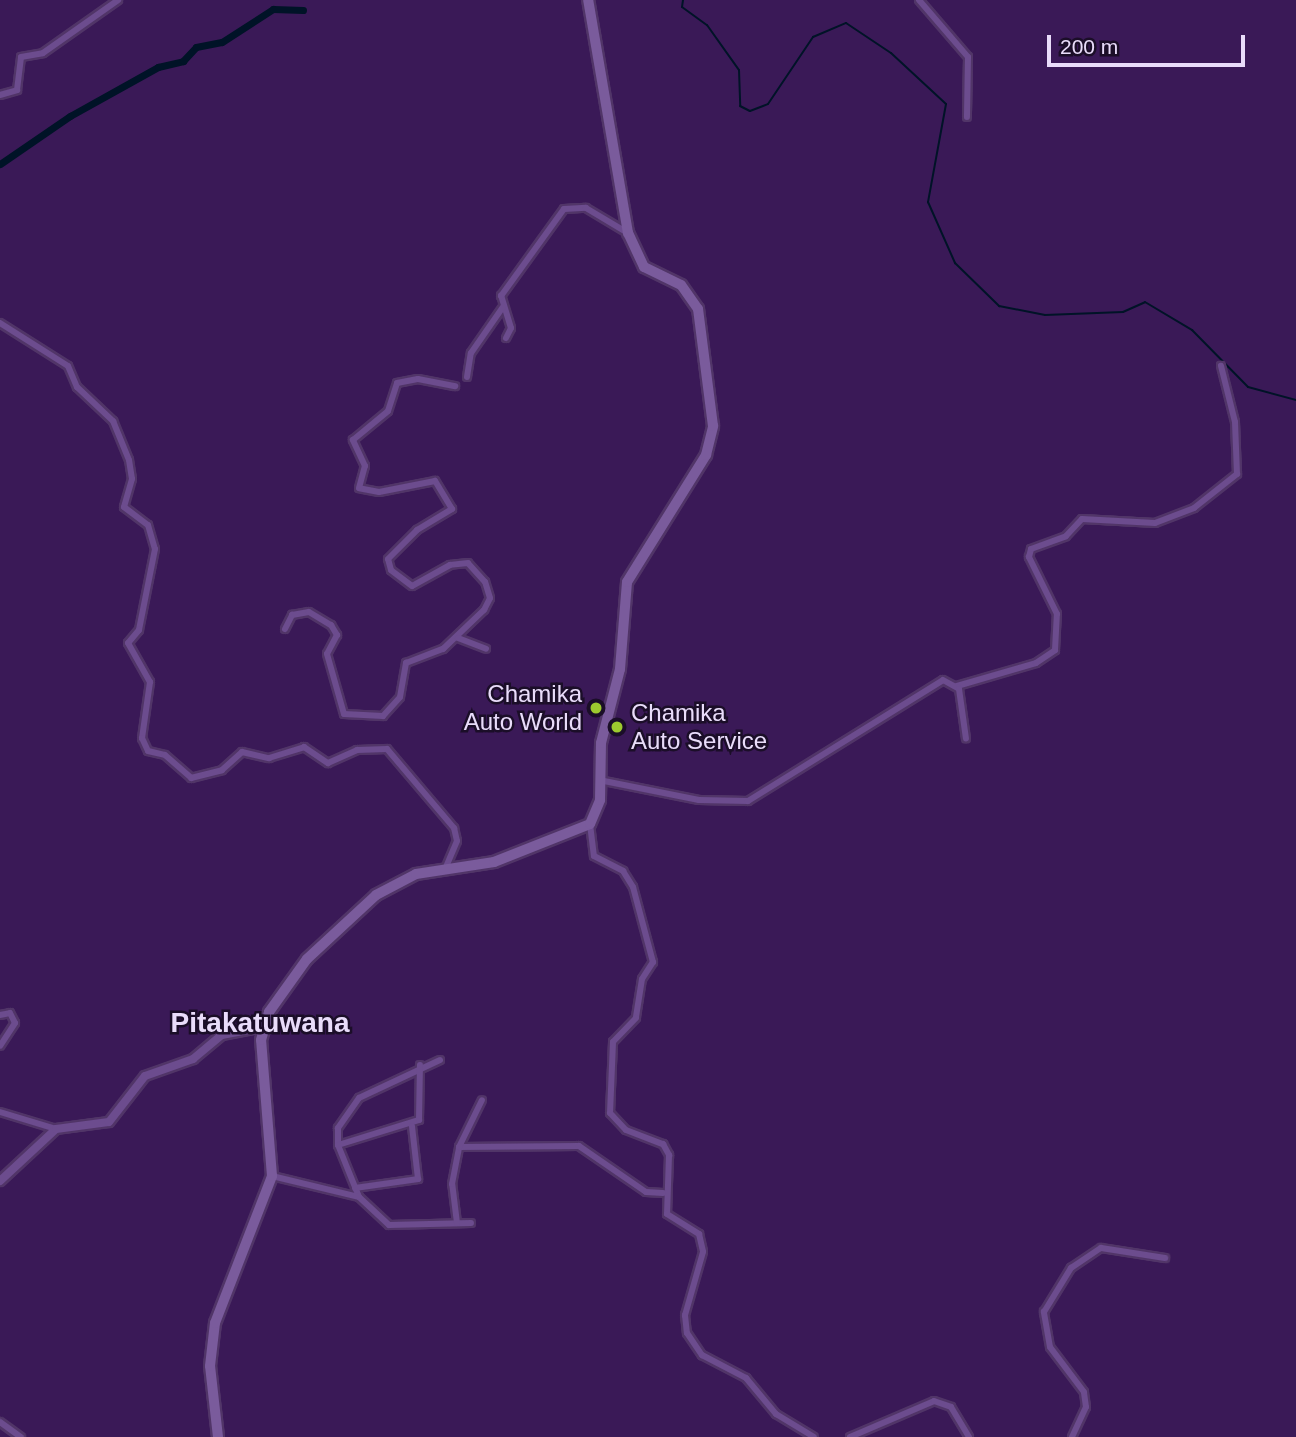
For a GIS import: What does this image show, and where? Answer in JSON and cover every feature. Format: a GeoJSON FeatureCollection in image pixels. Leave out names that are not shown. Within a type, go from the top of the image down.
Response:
{"type":"FeatureCollection","features":[{"type":"Feature","properties":{"kind":"main road"},"geometry":{"type":"LineString","coordinates":[[218,1437],[210,1366],[215,1323],[272,1176],[262,1027],[281,989],[352,914],[399,882],[539,848],[590,824],[600,800],[599,780],[620,669],[627,582],[695,475],[713,426],[698,309],[681,285],[644,267],[628,233],[588,0]]}},
{"type":"Feature","properties":{"kind":"street"},"geometry":{"type":"LineString","coordinates":[[0,95],[17,90],[21,57],[43,53],[118,0]]}},
{"type":"Feature","properties":{"kind":"street"},"geometry":{"type":"LineString","coordinates":[[919,0],[968,57],[967,117]]}},
{"type":"Feature","properties":{"kind":"street"},"geometry":{"type":"LineString","coordinates":[[506,338],[511,328],[501,296],[564,209],[586,208],[628,233]]}},
{"type":"Feature","properties":{"kind":"street"},"geometry":{"type":"LineString","coordinates":[[467,377],[471,353],[503,307]]}},
{"type":"Feature","properties":{"kind":"street"},"geometry":{"type":"LineString","coordinates":[[0,323],[68,366],[77,387],[113,421],[129,460],[132,479],[124,507],[148,525],[155,549],[139,630],[128,643],[150,682],[142,738],[148,751],[165,755],[191,778],[222,770],[242,752],[269,758],[304,747],[328,763],[357,750],[387,749],[454,828],[457,841],[445,869]]}},
{"type":"Feature","properties":{"kind":"street"},"geometry":{"type":"LineString","coordinates":[[599,780],[699,800],[748,801],[943,680],[957,686],[1036,663],[1055,650],[1057,614],[1029,557],[1031,549],[1066,536],[1082,519],[1154,523],[1194,508],[1237,474],[1235,422],[1221,366]]}},
{"type":"Feature","properties":{"kind":"street"},"geometry":{"type":"LineString","coordinates":[[285,629],[292,615],[309,612],[331,625],[337,635],[327,654],[344,714],[383,716],[400,696],[406,663],[458,638],[490,598],[478,573],[468,563],[450,565],[412,586],[400,581],[388,559],[425,522],[448,516],[447,493],[435,481],[364,492],[359,477],[365,466],[354,440],[388,411],[397,383],[418,379],[456,386]]}},
{"type":"Feature","properties":{"kind":"street"},"geometry":{"type":"LineString","coordinates":[[458,638],[486,649]]}},
{"type":"Feature","properties":{"kind":"street"},"geometry":{"type":"LineString","coordinates":[[957,686],[966,739]]}},
{"type":"Feature","properties":{"kind":"street"},"geometry":{"type":"LineString","coordinates":[[590,824],[594,856],[623,871],[633,887],[653,961],[642,979],[636,1018],[613,1042],[610,1113],[626,1130],[663,1144],[670,1170],[663,1194],[667,1214],[699,1234],[703,1251],[685,1315],[687,1333],[702,1355],[746,1378],[776,1414],[814,1437]]}},
{"type":"Feature","properties":{"kind":"street"},"geometry":{"type":"LineString","coordinates":[[0,1014],[10,1013],[15,1023],[0,1046]]}},
{"type":"Feature","properties":{"kind":"street"},"geometry":{"type":"LineString","coordinates":[[0,1112],[55,1129],[101,1128],[145,1076],[193,1059],[222,1035],[262,1027]]}},
{"type":"Feature","properties":{"kind":"street"},"geometry":{"type":"LineString","coordinates":[[440,1060],[420,1065],[359,1098],[341,1121],[338,1145],[359,1197],[388,1225],[471,1223]]}},
{"type":"Feature","properties":{"kind":"street"},"geometry":{"type":"LineString","coordinates":[[338,1145],[412,1126],[419,1120],[420,1065]]}},
{"type":"Feature","properties":{"kind":"street"},"geometry":{"type":"LineString","coordinates":[[457,1223],[452,1184],[459,1147],[482,1100]]}},
{"type":"Feature","properties":{"kind":"street"},"geometry":{"type":"LineString","coordinates":[[355,1188],[418,1179],[412,1126]]}},
{"type":"Feature","properties":{"kind":"street"},"geometry":{"type":"LineString","coordinates":[[0,1181],[55,1129]]}},
{"type":"Feature","properties":{"kind":"street"},"geometry":{"type":"LineString","coordinates":[[459,1147],[579,1146],[646,1192],[663,1194]]}},
{"type":"Feature","properties":{"kind":"street"},"geometry":{"type":"LineString","coordinates":[[272,1176],[359,1197]]}},
{"type":"Feature","properties":{"kind":"street"},"geometry":{"type":"LineString","coordinates":[[1072,1437],[1086,1408],[1084,1392],[1050,1347],[1044,1312],[1071,1268],[1101,1248],[1166,1258]]}},
{"type":"Feature","properties":{"kind":"street"},"geometry":{"type":"LineString","coordinates":[[850,1437],[934,1401],[951,1407],[969,1437]]}},
{"type":"Feature","properties":{"kind":"street"},"geometry":{"type":"LineString","coordinates":[[0,1422],[21,1437]]}},
{"type":"Feature","properties":{"kind":"waterway"},"geometry":{"type":"LineString","coordinates":[[683,0],[682,7],[707,25],[739,70],[740,106],[750,111],[768,104],[813,37],[846,23],[891,53],[946,104],[928,202],[955,263],[999,306],[1045,315],[1123,312],[1145,302],[1192,330],[1248,387],[1296,400]]}},
{"type":"Feature","properties":{"kind":"waterway"},"geometry":{"type":"LineString","coordinates":[[0,164],[70,116],[158,67],[183,61],[196,47],[222,42],[273,9],[303,10]]}},
{"type":"Feature","properties":{"kind":"place","name":"Chamika Auto World"},"geometry":{"type":"Point","coordinates":[596,708]}},
{"type":"Feature","properties":{"kind":"place","name":"Chamika Auto Service"},"geometry":{"type":"Point","coordinates":[617,727]}},
{"type":"Feature","properties":{"kind":"district","name":"Pitakatuwana"},"geometry":{"type":"Point","coordinates":[260,1023]}}]}
